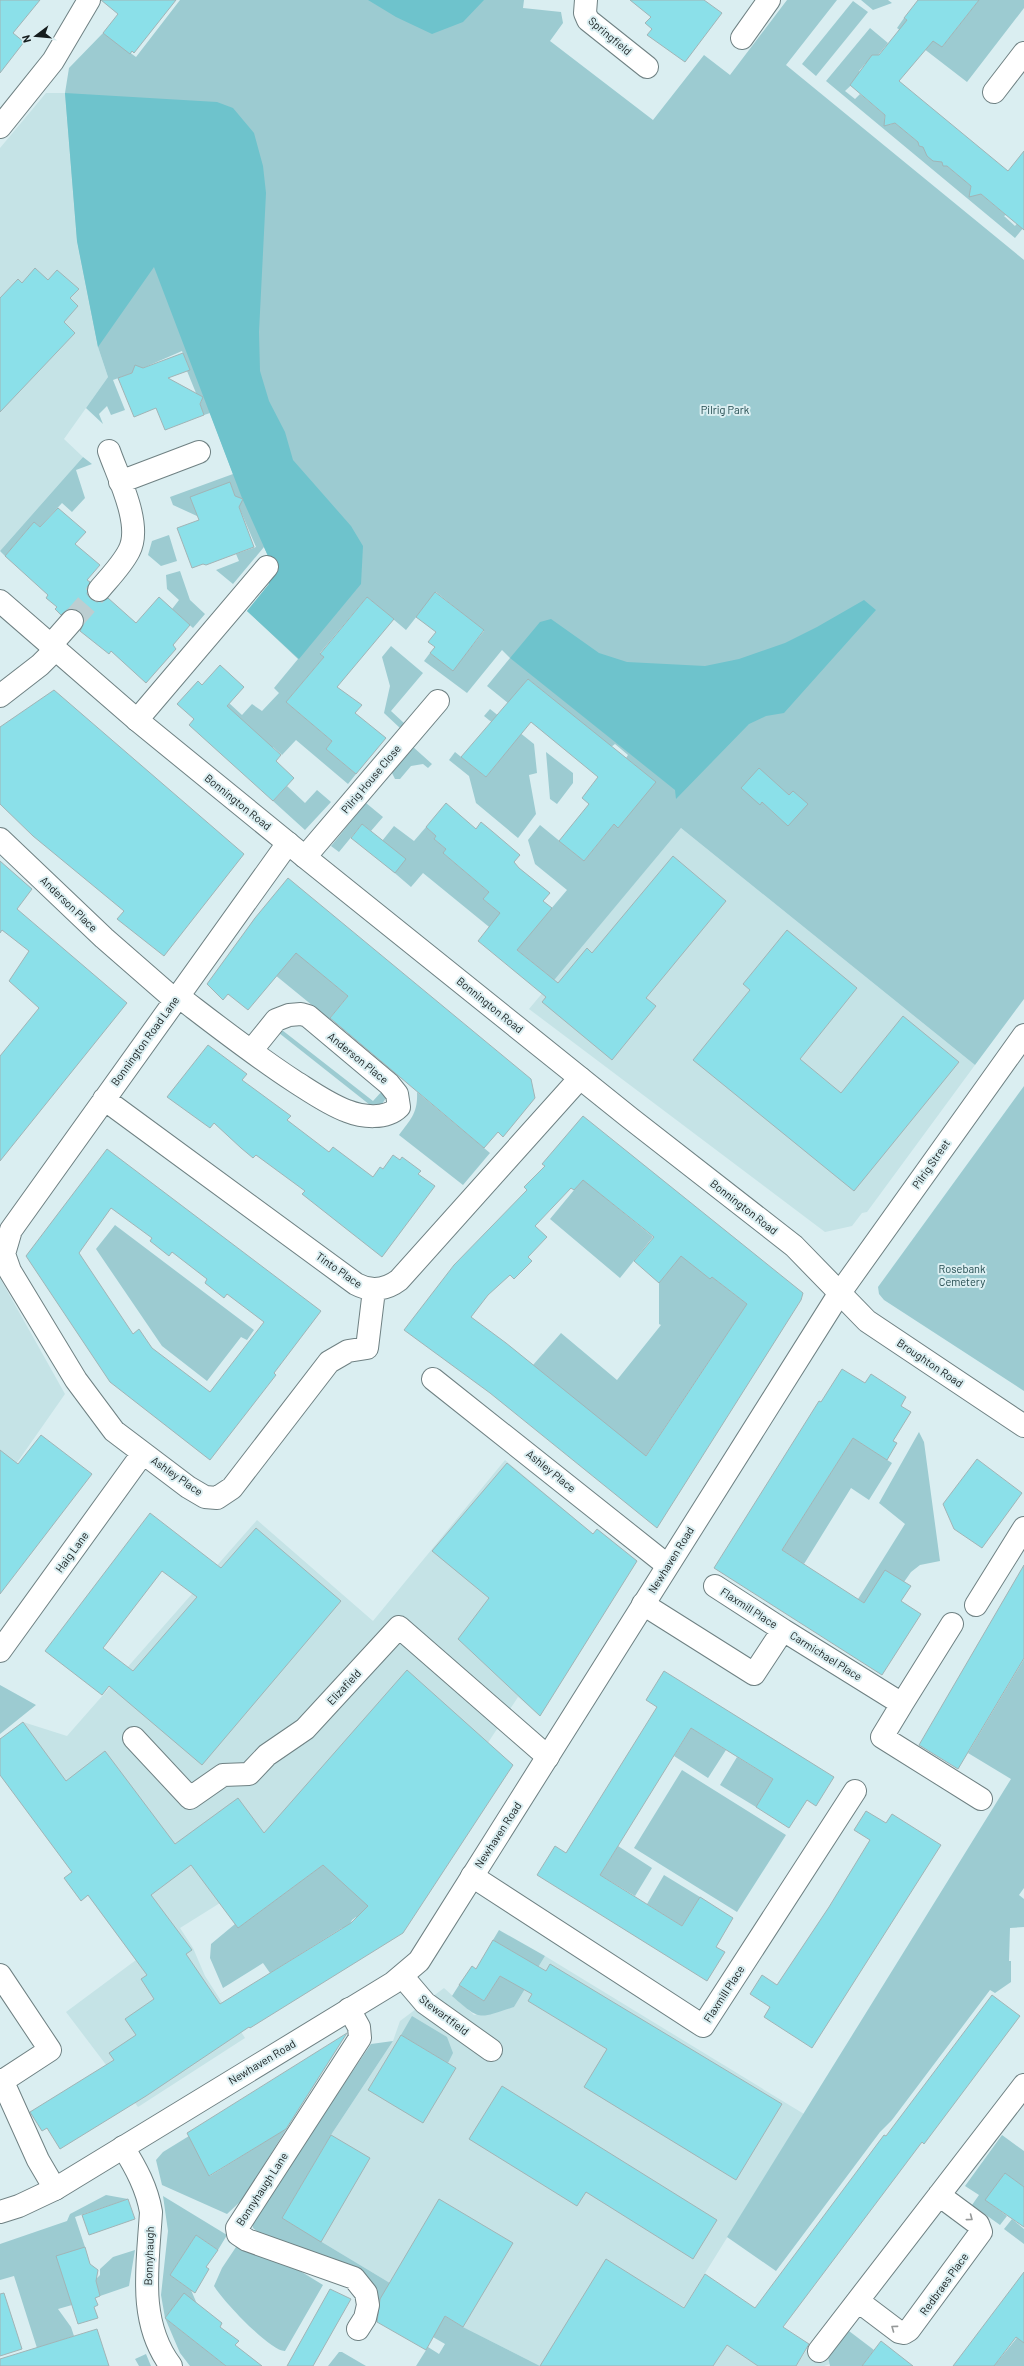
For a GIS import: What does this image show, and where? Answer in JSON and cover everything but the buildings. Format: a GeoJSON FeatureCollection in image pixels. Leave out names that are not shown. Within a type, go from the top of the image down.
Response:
{"type":"FeatureCollection","features":[{"type":"Feature","properties":{"kind":"street"},"geometry":{"type":"LineString","coordinates":[[0,127],[53,61],[89,0]]}},
{"type":"Feature","properties":{"kind":"street","name":"Springfield"},"geometry":{"type":"LineString","coordinates":[[586,0],[585,13],[588,20],[647,67]]}},
{"type":"Feature","properties":{"kind":"street"},"geometry":{"type":"LineString","coordinates":[[742,38],[769,0]]}},
{"type":"Feature","properties":{"kind":"street"},"geometry":{"type":"LineString","coordinates":[[994,92],[1024,53]]}},
{"type":"Feature","properties":{"kind":"street"},"geometry":{"type":"LineString","coordinates":[[99,590],[124,559],[133,539],[131,515],[109,451]]}},
{"type":"Feature","properties":{"kind":"street"},"geometry":{"type":"LineString","coordinates":[[120,482],[199,452]]}},
{"type":"Feature","properties":{"kind":"street"},"geometry":{"type":"LineString","coordinates":[[137,720],[267,567]]}},
{"type":"Feature","properties":{"kind":"street","name":"Bonnington Road"},"geometry":{"type":"LineString","coordinates":[[0,601],[52,648],[137,720],[305,857],[580,1078],[794,1246],[839,1294]]}},
{"type":"Feature","properties":{"kind":"street"},"geometry":{"type":"LineString","coordinates":[[0,696],[40,666],[72,621]]}},
{"type":"Feature","properties":{"kind":"street","name":"Pilrig House Close"},"geometry":{"type":"LineString","coordinates":[[305,857],[438,701]]}},
{"type":"Feature","properties":{"kind":"street","name":"Anderson Place"},"geometry":{"type":"LineString","coordinates":[[0,839],[104,938],[176,998],[251,1051],[302,1086],[347,1111],[366,1115],[384,1115],[399,1107],[397,1094],[390,1084],[308,1016],[289,1014],[276,1020],[251,1051]]}},
{"type":"Feature","properties":{"kind":"street","name":"Bonnington Road Lane"},"geometry":{"type":"LineString","coordinates":[[6,1232],[104,1099],[288,843]]}},
{"type":"Feature","properties":{"kind":"street","name":"Pilrig Street"},"geometry":{"type":"LineString","coordinates":[[839,1294],[1024,1035]]}},
{"type":"Feature","properties":{"kind":"street","name":"Tinto Place"},"geometry":{"type":"LineString","coordinates":[[104,1099],[356,1284],[374,1290],[390,1285],[398,1280],[580,1078]]}},
{"type":"Feature","properties":{"kind":"street","name":"Ashley Place"},"geometry":{"type":"LineString","coordinates":[[6,1232],[4,1254],[10,1271],[76,1380],[114,1431],[188,1487],[204,1497],[217,1498],[232,1488],[329,1362],[348,1351],[367,1348],[374,1290]]}},
{"type":"Feature","properties":{"kind":"street","name":"Broughton Road"},"geometry":{"type":"LineString","coordinates":[[839,1294],[867,1321],[1024,1426]]}},
{"type":"Feature","properties":{"kind":"street","name":"Newhaven Road"},"geometry":{"type":"LineString","coordinates":[[10,2209],[55,2188],[349,2009],[402,1976],[427,1950],[667,1565],[821,1327],[839,1294]]}},
{"type":"Feature","properties":{"kind":"street","name":"Ashley Place"},"geometry":{"type":"LineString","coordinates":[[433,1379],[667,1565]]}},
{"type":"Feature","properties":{"kind":"street","name":"Haig Lane"},"geometry":{"type":"LineString","coordinates":[[0,1651],[143,1452]]}},
{"type":"Feature","properties":{"kind":"street"},"geometry":{"type":"LineString","coordinates":[[976,1605],[1024,1528]]}},
{"type":"Feature","properties":{"kind":"street","name":"Flaxmill Place"},"geometry":{"type":"LineString","coordinates":[[714,1586],[783,1630]]}},
{"type":"Feature","properties":{"kind":"street","name":"Carmichael Place"},"geometry":{"type":"LineString","coordinates":[[644,1604],[754,1674],[783,1630],[902,1704]]}},
{"type":"Feature","properties":{"kind":"street"},"geometry":{"type":"LineString","coordinates":[[952,1624],[882,1737],[981,1799]]}},
{"type":"Feature","properties":{"kind":"street","name":"Elizafield"},"geometry":{"type":"LineString","coordinates":[[134,1738],[190,1798],[223,1775],[249,1774],[267,1755],[305,1730],[399,1627],[548,1757]]}},
{"type":"Feature","properties":{"kind":"street","name":"Flaxmill Place"},"geometry":{"type":"LineString","coordinates":[[472,1876],[703,2026],[855,1791]]}},
{"type":"Feature","properties":{"kind":"street","name":"Stewartfield"},"geometry":{"type":"LineString","coordinates":[[402,1976],[425,2003],[491,2050]]}},
{"type":"Feature","properties":{"kind":"street"},"geometry":{"type":"LineString","coordinates":[[3,1987],[50,2050],[1,2081],[38,2160],[55,2188]]}},
{"type":"Feature","properties":{"kind":"street","name":"Bonnyhaugh Lane"},"geometry":{"type":"LineString","coordinates":[[349,2009],[361,2032],[360,2038],[237,2228],[238,2234],[247,2240],[354,2278],[366,2293],[368,2305],[365,2318],[358,2328]]}},
{"type":"Feature","properties":{"kind":"street"},"geometry":{"type":"LineString","coordinates":[[819,2351],[1024,2085]]}},
{"type":"Feature","properties":{"kind":"street","name":"Bonnyhaugh"},"geometry":{"type":"LineString","coordinates":[[123,2147],[142,2181],[149,2199],[151,2212],[148,2316],[158,2346],[171,2366]]}},
{"type":"Feature","properties":{"kind":"street","name":"Redbraes Place"},"geometry":{"type":"LineString","coordinates":[[858,2302],[899,2332],[904,2333],[909,2330],[981,2232],[978,2224],[939,2195]]}},
{"type":"Feature","properties":{"kind":"shaded area"},"geometry":{"type":"Polygon","coordinates":[[[368,0],[484,0],[463,22],[432,34],[396,17],[368,0]]]}},
{"type":"Feature","properties":{"kind":"shaded area"},"geometry":{"type":"Polygon","coordinates":[[[46,93],[65,93],[77,241],[98,347],[108,377],[64,439],[83,457],[0,551],[0,148],[46,93]]]}},
{"type":"Feature","properties":{"kind":"shaded area"},"geometry":{"type":"Polygon","coordinates":[[[65,93],[217,102],[233,108],[254,133],[263,166],[266,193],[259,332],[260,371],[269,401],[285,432],[293,460],[351,526],[363,546],[361,584],[299,659],[247,611],[269,584],[268,556],[242,498],[154,267],[98,347],[77,241],[65,93]]]}},
{"type":"Feature","properties":{"kind":"shaded area"},"geometry":{"type":"Polygon","coordinates":[[[864,600],[876,610],[784,713],[766,716],[749,724],[676,799],[675,790],[510,658],[540,622],[551,619],[599,653],[627,662],[705,666],[739,659],[785,643],[817,627],[864,600]]]}},
{"type":"Feature","properties":{"kind":"shaded area"},"geometry":{"type":"Polygon","coordinates":[[[681,828],[975,1065],[867,1212],[862,1213],[852,1226],[825,1232],[529,1009],[681,828]]]}},
{"type":"Feature","properties":{"kind":"shaded area"},"geometry":{"type":"Polygon","coordinates":[[[0,1278],[65,1394],[0,1487],[0,1278]]]}},
{"type":"Feature","properties":{"kind":"shaded area"},"geometry":{"type":"Polygon","coordinates":[[[505,1460],[573,1517],[563,1530],[593,1630],[540,1716],[518,1697],[376,1913],[323,1865],[238,1928],[220,1903],[180,1928],[193,1948],[205,1976],[245,2038],[138,2107],[66,2012],[136,1960],[88,1896],[81,1901],[64,1878],[72,1872],[0,1775],[0,1739],[23,1722],[67,1736],[257,1520],[373,1621],[505,1460]]]}},
{"type":"Feature","properties":{"kind":"shaded area"},"geometry":{"type":"Polygon","coordinates":[[[545,1956],[804,2114],[684,2307],[664,2295],[619,2366],[540,2366],[463,2327],[282,2218],[331,2135],[393,2041],[400,2021],[444,1988],[474,2015],[514,2007],[545,1956]]]}},
{"type":"Feature","properties":{"kind":"shaded area"},"geometry":{"type":"Polygon","coordinates":[[[727,2345],[758,2366],[713,2366],[727,2345]]]}},
{"type":"Feature","properties":{"kind":"shaded area"},"geometry":{"type":"Polygon","coordinates":[[[810,2345],[828,2357],[830,2364],[824,2366],[796,2366],[810,2345]]]}},
{"type":"Feature","properties":{"kind":"green space","name":"Pilrig Park"},"geometry":{"type":"Polygon","coordinates":[[[180,0],[524,0],[523,8],[561,12],[563,23],[550,41],[653,120],[704,55],[730,75],[787,0],[837,0],[786,65],[1024,260],[1024,999],[975,1065],[681,828],[550,985],[549,976],[423,873],[411,887],[383,863],[382,841],[394,826],[414,841],[426,827],[436,836],[434,839],[446,849],[443,853],[489,892],[483,899],[528,936],[567,890],[535,864],[528,840],[540,825],[584,861],[614,824],[618,828],[655,782],[626,758],[628,755],[615,744],[611,747],[528,679],[508,703],[487,686],[510,658],[502,650],[467,693],[424,661],[430,653],[453,670],[484,631],[436,592],[406,630],[367,597],[320,653],[324,657],[286,702],[332,741],[326,749],[356,774],[348,784],[296,740],[282,755],[273,747],[267,753],[258,737],[249,727],[221,711],[229,703],[242,715],[252,704],[262,711],[279,693],[274,688],[298,659],[247,611],[269,584],[268,556],[264,547],[233,584],[216,570],[239,561],[236,554],[256,547],[239,507],[239,498],[235,496],[230,482],[197,516],[173,505],[170,497],[233,474],[210,413],[204,415],[200,404],[202,400],[196,393],[187,371],[190,370],[182,351],[143,368],[134,369],[132,373],[113,380],[125,410],[111,415],[107,406],[99,414],[103,424],[86,408],[108,377],[98,347],[77,241],[65,93],[69,68],[103,33],[136,57],[180,0]]]}},
{"type":"Feature","properties":{"kind":"green space"},"geometry":{"type":"Polygon","coordinates":[[[861,0],[888,0],[892,3],[873,10],[861,0]]]}},
{"type":"Feature","properties":{"kind":"green space"},"geometry":{"type":"Polygon","coordinates":[[[979,0],[1024,0],[1024,8],[967,82],[897,28],[904,18],[942,47],[979,0]]]}},
{"type":"Feature","properties":{"kind":"green space"},"geometry":{"type":"Polygon","coordinates":[[[853,1],[868,12],[816,76],[802,64],[853,1]]]}},
{"type":"Feature","properties":{"kind":"green space"},"geometry":{"type":"Polygon","coordinates":[[[870,28],[888,43],[871,64],[865,64],[859,71],[863,74],[845,91],[855,99],[860,94],[885,115],[884,120],[889,125],[895,123],[918,142],[919,146],[924,147],[930,158],[942,161],[943,166],[947,166],[971,186],[970,191],[975,195],[981,194],[1006,215],[1004,216],[1015,226],[1024,215],[1024,227],[1015,238],[826,81],[870,28]]]}},
{"type":"Feature","properties":{"kind":"green space"},"geometry":{"type":"Polygon","coordinates":[[[83,457],[92,464],[76,470],[85,498],[72,512],[62,503],[40,527],[34,522],[5,556],[0,551],[83,457]]]}},
{"type":"Feature","properties":{"kind":"green space"},"geometry":{"type":"Polygon","coordinates":[[[169,535],[177,561],[161,566],[148,555],[152,541],[169,535]]]}},
{"type":"Feature","properties":{"kind":"green space"},"geometry":{"type":"Polygon","coordinates":[[[180,571],[190,600],[205,614],[193,628],[172,609],[179,600],[167,589],[166,575],[180,571]]]}},
{"type":"Feature","properties":{"kind":"green space"},"geometry":{"type":"Polygon","coordinates":[[[391,646],[423,673],[391,711],[405,724],[401,729],[384,713],[390,686],[382,657],[391,646]]]}},
{"type":"Feature","properties":{"kind":"green space"},"geometry":{"type":"Polygon","coordinates":[[[490,709],[534,744],[537,773],[529,775],[536,814],[518,838],[476,803],[469,776],[449,760],[455,752],[486,777],[515,741],[484,716],[490,709]]]}},
{"type":"Feature","properties":{"kind":"green space"},"geometry":{"type":"Polygon","coordinates":[[[412,746],[432,764],[428,768],[423,764],[411,766],[400,779],[395,779],[391,771],[412,746]]]}},
{"type":"Feature","properties":{"kind":"green space"},"geometry":{"type":"Polygon","coordinates":[[[546,752],[573,773],[573,783],[557,804],[550,799],[546,752]]]}},
{"type":"Feature","properties":{"kind":"green space"},"geometry":{"type":"Polygon","coordinates":[[[287,786],[305,803],[317,790],[331,802],[305,830],[273,801],[287,786]]]}},
{"type":"Feature","properties":{"kind":"green space"},"geometry":{"type":"Polygon","coordinates":[[[366,803],[383,817],[371,831],[362,824],[339,852],[331,846],[366,803]]]}},
{"type":"Feature","properties":{"kind":"green space"},"geometry":{"type":"Polygon","coordinates":[[[255,918],[348,996],[329,1019],[237,944],[255,918]]]}},
{"type":"Feature","properties":{"kind":"green space"},"geometry":{"type":"Polygon","coordinates":[[[282,1030],[373,1101],[383,1090],[386,1098],[382,1104],[370,1105],[279,1033],[282,1030]]]}},
{"type":"Feature","properties":{"kind":"green space","name":"Rosebank Cemetery"},"geometry":{"type":"Polygon","coordinates":[[[1024,1086],[1024,1391],[884,1300],[879,1294],[878,1287],[1024,1086]]]}},
{"type":"Feature","properties":{"kind":"green space"},"geometry":{"type":"Polygon","coordinates":[[[417,1092],[490,1153],[463,1185],[399,1135],[415,1111],[417,1092]]]}},
{"type":"Feature","properties":{"kind":"green space"},"geometry":{"type":"Polygon","coordinates":[[[589,1172],[597,1191],[653,1237],[620,1278],[550,1219],[589,1172]]]}},
{"type":"Feature","properties":{"kind":"green space"},"geometry":{"type":"Polygon","coordinates":[[[115,1225],[254,1330],[247,1340],[241,1337],[207,1381],[162,1346],[96,1249],[115,1225]]]}},
{"type":"Feature","properties":{"kind":"green space"},"geometry":{"type":"Polygon","coordinates":[[[682,1254],[710,1279],[712,1277],[747,1304],[641,1463],[533,1365],[561,1333],[617,1380],[661,1325],[659,1324],[659,1283],[682,1254]]]}},
{"type":"Feature","properties":{"kind":"green space"},"geometry":{"type":"Polygon","coordinates":[[[919,1432],[924,1442],[940,1561],[920,1565],[911,1572],[904,1582],[864,1603],[858,1599],[905,1524],[879,1503],[919,1432]]]}},
{"type":"Feature","properties":{"kind":"green space"},"geometry":{"type":"Polygon","coordinates":[[[853,1438],[892,1463],[869,1500],[851,1488],[804,1564],[782,1550],[853,1438]]]}},
{"type":"Feature","properties":{"kind":"green space"},"geometry":{"type":"Polygon","coordinates":[[[1024,1659],[1024,1888],[1019,1895],[1024,1899],[1024,1927],[1010,1928],[1009,1961],[1011,1961],[1011,1982],[995,1993],[990,1990],[892,2120],[880,2132],[776,2271],[727,2237],[1011,1779],[968,1753],[1024,1659]]]}},
{"type":"Feature","properties":{"kind":"green space"},"geometry":{"type":"Polygon","coordinates":[[[0,1685],[36,1705],[0,1734],[0,1685]]]}},
{"type":"Feature","properties":{"kind":"green space"},"geometry":{"type":"Polygon","coordinates":[[[691,1728],[726,1750],[708,1778],[674,1756],[691,1728]]]}},
{"type":"Feature","properties":{"kind":"green space"},"geometry":{"type":"Polygon","coordinates":[[[737,1757],[773,1779],[756,1807],[720,1785],[737,1757]]]}},
{"type":"Feature","properties":{"kind":"green space"},"geometry":{"type":"Polygon","coordinates":[[[682,1770],[786,1835],[737,1912],[634,1848],[682,1770]]]}},
{"type":"Feature","properties":{"kind":"green space"},"geometry":{"type":"Polygon","coordinates":[[[618,1846],[652,1868],[635,1896],[600,1875],[618,1846]]]}},
{"type":"Feature","properties":{"kind":"green space"},"geometry":{"type":"Polygon","coordinates":[[[323,1865],[401,1934],[356,1917],[352,1920],[346,1933],[342,1928],[270,1973],[263,1963],[223,1988],[210,1958],[211,1944],[235,1924],[238,1928],[323,1865]]]}},
{"type":"Feature","properties":{"kind":"green space"},"geometry":{"type":"Polygon","coordinates":[[[664,1875],[700,1897],[682,1926],[647,1904],[664,1875]]]}},
{"type":"Feature","properties":{"kind":"green space"},"geometry":{"type":"Polygon","coordinates":[[[499,1930],[545,1956],[514,2007],[493,2014],[475,2014],[452,1996],[459,1985],[484,2001],[500,1976],[504,1978],[518,1955],[493,1940],[499,1930]]]}},
{"type":"Feature","properties":{"kind":"green space"},"geometry":{"type":"Polygon","coordinates":[[[412,2016],[447,2037],[453,2053],[448,2063],[401,2035],[412,2016]]]}},
{"type":"Feature","properties":{"kind":"green space"},"geometry":{"type":"Polygon","coordinates":[[[393,2041],[331,2135],[282,2218],[463,2327],[540,2366],[416,2366],[428,2347],[439,2354],[445,2344],[385,2309],[377,2322],[372,2319],[374,2298],[259,2233],[253,2228],[252,2220],[371,2044],[393,2041]]]}},
{"type":"Feature","properties":{"kind":"green space"},"geometry":{"type":"Polygon","coordinates":[[[287,2128],[243,2199],[227,2214],[162,2185],[156,2160],[163,2152],[189,2136],[210,2176],[287,2128]]]}},
{"type":"Feature","properties":{"kind":"green space"},"geometry":{"type":"Polygon","coordinates":[[[1002,2135],[1024,2151],[1024,2187],[1004,2174],[986,2200],[1007,2216],[1000,2225],[972,2205],[979,2195],[965,2186],[1002,2135]]]}},
{"type":"Feature","properties":{"kind":"green space"},"geometry":{"type":"Polygon","coordinates":[[[106,2195],[128,2199],[75,2217],[85,2247],[72,2305],[58,2309],[71,2327],[74,2336],[37,2348],[14,2276],[0,2280],[0,2244],[67,2221],[70,2214],[106,2195]]]}},
{"type":"Feature","properties":{"kind":"green space"},"geometry":{"type":"Polygon","coordinates":[[[163,2196],[227,2235],[218,2250],[196,2235],[170,2275],[191,2290],[197,2304],[182,2296],[165,2318],[161,2295],[168,2231],[163,2196]]]}},
{"type":"Feature","properties":{"kind":"green space"},"geometry":{"type":"Polygon","coordinates":[[[1012,2219],[1024,2229],[1024,2244],[1004,2229],[1012,2219]]]}},
{"type":"Feature","properties":{"kind":"green space"},"geometry":{"type":"Polygon","coordinates":[[[238,2244],[292,2266],[323,2285],[285,2351],[278,2349],[259,2335],[227,2303],[214,2286],[222,2268],[238,2244]]]}},
{"type":"Feature","properties":{"kind":"green space"},"geometry":{"type":"Polygon","coordinates":[[[135,2250],[129,2286],[100,2296],[95,2280],[100,2275],[100,2269],[113,2257],[135,2250]]]}},
{"type":"Feature","properties":{"kind":"green space"},"geometry":{"type":"Polygon","coordinates":[[[165,2318],[226,2366],[190,2366],[180,2353],[165,2318]]]}},
{"type":"Feature","properties":{"kind":"green space"},"geometry":{"type":"Polygon","coordinates":[[[1024,2329],[1024,2366],[994,2366],[1024,2329]]]}},
{"type":"Feature","properties":{"kind":"green space"},"geometry":{"type":"Polygon","coordinates":[[[849,2331],[874,2350],[862,2366],[830,2366],[828,2357],[849,2331]]]}},
{"type":"Feature","properties":{"kind":"green space"},"geometry":{"type":"Polygon","coordinates":[[[339,2352],[342,2352],[366,2366],[328,2366],[339,2352]]]}},
{"type":"Feature","properties":{"kind":"green space"},"geometry":{"type":"Polygon","coordinates":[[[146,2354],[151,2366],[139,2366],[135,2359],[146,2354]]]}},
{"type":"Feature","properties":{"kind":"tunnel"},"geometry":{"type":"LineString","coordinates":[[72,621],[99,590]]}}]}
